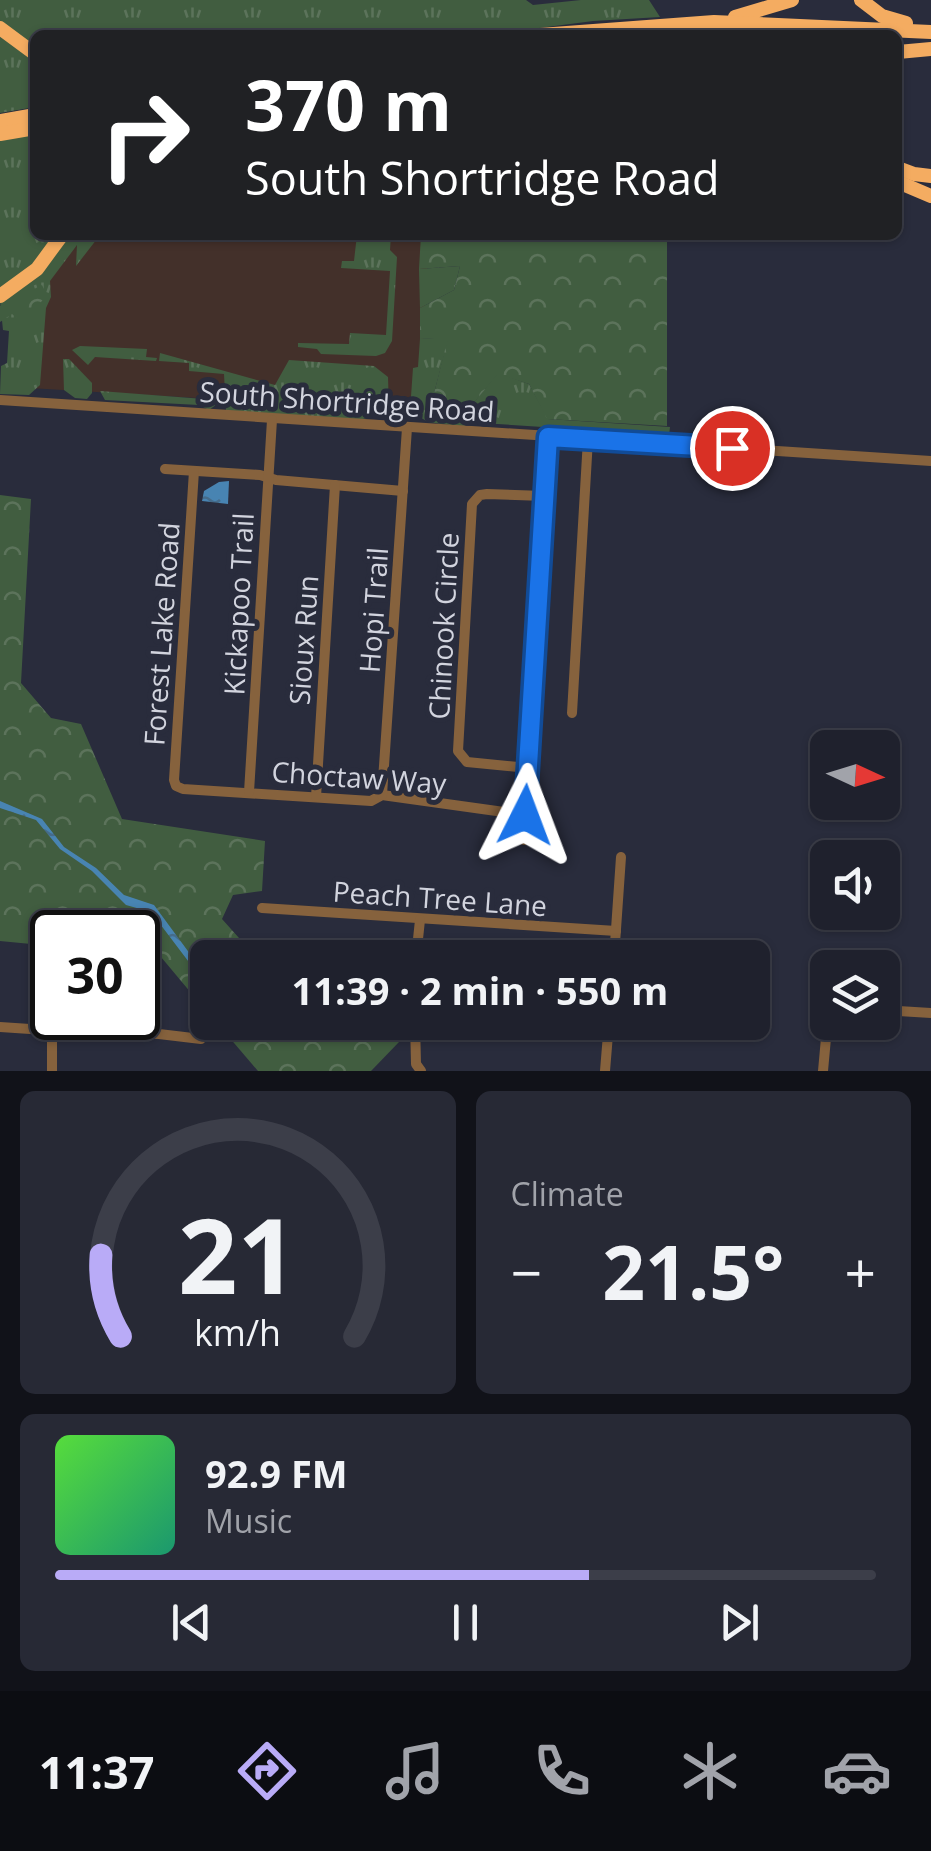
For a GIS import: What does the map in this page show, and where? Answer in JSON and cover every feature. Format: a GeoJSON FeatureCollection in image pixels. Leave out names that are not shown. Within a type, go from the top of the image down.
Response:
{"type":"FeatureCollection","features":[{"type":"Feature","properties":{"kind":"highway"},"geometry":{"type":"LineString","coordinates":[[714,22],[792,0]]}},
{"type":"Feature","properties":{"kind":"highway"},"geometry":{"type":"LineString","coordinates":[[861,0],[892,20],[931,30]]}},
{"type":"Feature","properties":{"kind":"highway"},"geometry":{"type":"LineString","coordinates":[[607,30],[714,22],[931,30]]}},
{"type":"Feature","properties":{"kind":"highway"},"geometry":{"type":"LineString","coordinates":[[0,28],[30,50]]}},
{"type":"Feature","properties":{"kind":"highway"},"geometry":{"type":"LineString","coordinates":[[902,43],[931,47]]}},
{"type":"Feature","properties":{"kind":"highway"},"geometry":{"type":"LineString","coordinates":[[902,51],[931,47]]}},
{"type":"Feature","properties":{"kind":"highway"},"geometry":{"type":"LineString","coordinates":[[0,121],[30,116]]}},
{"type":"Feature","properties":{"kind":"highway"},"geometry":{"type":"LineString","coordinates":[[0,134],[30,129]]}},
{"type":"Feature","properties":{"kind":"highway"},"geometry":{"type":"LineString","coordinates":[[902,170],[931,176]]}},
{"type":"Feature","properties":{"kind":"highway"},"geometry":{"type":"LineString","coordinates":[[902,184],[931,196]]}},
{"type":"Feature","properties":{"kind":"highway"},"geometry":{"type":"LineString","coordinates":[[0,296],[37,269],[58,240]]}},
{"type":"Feature","properties":{"kind":"street","name":"South Shortridge Road"},"geometry":{"type":"LineString","coordinates":[[0,400],[931,461]]}},
{"type":"Feature","properties":{"kind":"street","name":"Kickapoo Trail"},"geometry":{"type":"LineString","coordinates":[[249,792],[272,420]]}},
{"type":"Feature","properties":{"kind":"street","name":"Hopi Trail"},"geometry":{"type":"LineString","coordinates":[[382,795],[407,428]]}},
{"type":"Feature","properties":{"kind":"street"},"geometry":{"type":"LineString","coordinates":[[524,840],[548,437]]}},
{"type":"Feature","properties":{"kind":"street"},"geometry":{"type":"LineString","coordinates":[[572,714],[588,439]]}},
{"type":"Feature","properties":{"kind":"street"},"geometry":{"type":"LineString","coordinates":[[164,470],[403,490]]}},
{"type":"Feature","properties":{"kind":"street","name":"Forest Lake Road"},"geometry":{"type":"LineString","coordinates":[[194,471],[174,780],[183,789],[249,792]]}},
{"type":"Feature","properties":{"kind":"street","name":"Sioux Run"},"geometry":{"type":"LineString","coordinates":[[316,797],[336,485]]}},
{"type":"Feature","properties":{"kind":"street","name":"Chinook Circle"},"geometry":{"type":"LineString","coordinates":[[528,768],[468,762],[458,752],[472,504],[480,494],[544,496]]}},
{"type":"Feature","properties":{"kind":"street","name":"Choctaw Way"},"geometry":{"type":"LineString","coordinates":[[249,792],[371,801],[382,795],[525,815]]}},
{"type":"Feature","properties":{"kind":"street"},"geometry":{"type":"LineString","coordinates":[[615,940],[621,857]]}},
{"type":"Feature","properties":{"kind":"street","name":"Peach Tree Lane"},"geometry":{"type":"LineString","coordinates":[[262,908],[616,931]]}},
{"type":"Feature","properties":{"kind":"street"},"geometry":{"type":"LineString","coordinates":[[418,940],[420,920]]}},
{"type":"Feature","properties":{"kind":"street"},"geometry":{"type":"LineString","coordinates":[[900,1011],[931,1014]]}},
{"type":"Feature","properties":{"kind":"street"},"geometry":{"type":"LineString","coordinates":[[0,1027],[30,1030]]}},
{"type":"Feature","properties":{"kind":"street"},"geometry":{"type":"LineString","coordinates":[[160,1034],[190,1038]]}},
{"type":"Feature","properties":{"kind":"street"},"geometry":{"type":"LineString","coordinates":[[49,1040],[52,1071]]}},
{"type":"Feature","properties":{"kind":"street"},"geometry":{"type":"LineString","coordinates":[[415,1040],[416,1064],[420,1070]]}},
{"type":"Feature","properties":{"kind":"street"},"geometry":{"type":"LineString","coordinates":[[605,1071],[608,1040]]}},
{"type":"Feature","properties":{"kind":"street"},"geometry":{"type":"LineString","coordinates":[[824,1071],[826,1040]]}},
{"type":"Feature","properties":{"kind":"shaded area"},"geometry":{"type":"Polygon","coordinates":[[[82,240],[429,240],[419,411],[29,388],[35,286],[82,240]]]}},
{"type":"Feature","properties":{"kind":"green space"},"geometry":{"type":"Polygon","coordinates":[[[0,0],[526,0],[533,5],[649,0],[660,17],[524,30],[30,30],[30,43],[0,22],[0,0]]]}},
{"type":"Feature","properties":{"kind":"green space"},"geometry":{"type":"Polygon","coordinates":[[[0,32],[30,53],[30,108],[0,113],[0,32]]]}},
{"type":"Feature","properties":{"kind":"green space"},"geometry":{"type":"Polygon","coordinates":[[[30,135],[30,240],[55,240],[45,256],[0,293],[0,140],[30,135]]]}},
{"type":"Feature","properties":{"kind":"green space"},"geometry":{"type":"Polygon","coordinates":[[[62,240],[96,240],[76,266],[77,245],[50,281],[40,385],[29,395],[0,394],[9,331],[3,330],[0,301],[62,240]]]}},
{"type":"Feature","properties":{"kind":"green space"},"geometry":{"type":"Polygon","coordinates":[[[356,240],[391,240],[390,250],[397,257],[392,341],[385,353],[321,354],[317,349],[298,347],[298,343],[349,344],[350,333],[386,335],[390,271],[341,268],[342,261],[354,261],[356,240]]]}},
{"type":"Feature","properties":{"kind":"green space"},"geometry":{"type":"Polygon","coordinates":[[[421,240],[667,240],[667,426],[547,419],[529,384],[498,374],[465,413],[430,409],[448,338],[420,339],[420,308],[454,290],[460,266],[419,269],[421,240]]]}},
{"type":"Feature","properties":{"kind":"green space"},"geometry":{"type":"Polygon","coordinates":[[[460,266],[454,290],[420,308],[419,269],[460,266]]]}},
{"type":"Feature","properties":{"kind":"green space"},"geometry":{"type":"Polygon","coordinates":[[[42,285],[47,295],[23,323],[12,314],[0,322],[0,306],[42,285]]]}},
{"type":"Feature","properties":{"kind":"green space"},"geometry":{"type":"Polygon","coordinates":[[[449,337],[430,408],[465,413],[498,373],[529,384],[548,419],[670,427],[669,435],[428,422],[410,411],[420,339],[449,337]]]}},
{"type":"Feature","properties":{"kind":"green space"},"geometry":{"type":"Polygon","coordinates":[[[80,346],[147,349],[146,357],[157,358],[156,361],[95,357],[88,365],[72,350],[80,346]]]}},
{"type":"Feature","properties":{"kind":"green space"},"geometry":{"type":"Polygon","coordinates":[[[160,353],[275,385],[289,360],[374,366],[388,377],[389,412],[359,420],[226,411],[224,374],[189,371],[189,363],[159,361],[160,353]]]}},
{"type":"Feature","properties":{"kind":"green space"},"geometry":{"type":"Polygon","coordinates":[[[63,359],[69,359],[92,383],[87,399],[75,398],[64,390],[63,359]]]}},
{"type":"Feature","properties":{"kind":"green space"},"geometry":{"type":"Polygon","coordinates":[[[100,391],[217,400],[217,404],[209,410],[199,405],[105,400],[100,391]]]}},
{"type":"Feature","properties":{"kind":"green space"},"geometry":{"type":"Polygon","coordinates":[[[0,495],[31,499],[21,683],[51,718],[81,724],[122,819],[265,841],[262,891],[233,895],[222,919],[241,940],[190,940],[190,992],[160,957],[160,910],[30,910],[30,944],[0,941],[0,495]]]}},
{"type":"Feature","properties":{"kind":"green space"},"geometry":{"type":"Polygon","coordinates":[[[232,1040],[399,1042],[371,1071],[258,1071],[232,1040]]]}},
{"type":"Feature","properties":{"kind":"water"},"geometry":{"type":"Polygon","coordinates":[[[229,481],[228,504],[202,501],[204,491],[229,481]]]}},
{"type":"Feature","properties":{"kind":"water"},"geometry":{"type":"Polygon","coordinates":[[[0,801],[42,819],[64,847],[96,868],[124,895],[154,905],[158,910],[126,905],[92,871],[60,849],[36,820],[0,808],[0,801]]]}},
{"type":"Feature","properties":{"kind":"water"},"geometry":{"type":"Polygon","coordinates":[[[160,913],[190,954],[190,964],[160,924],[160,913]]]}},
{"type":"Feature","properties":{"kind":"route"},"geometry":{"type":"LineString","coordinates":[[525,815],[548,437],[732,448]]}}]}
